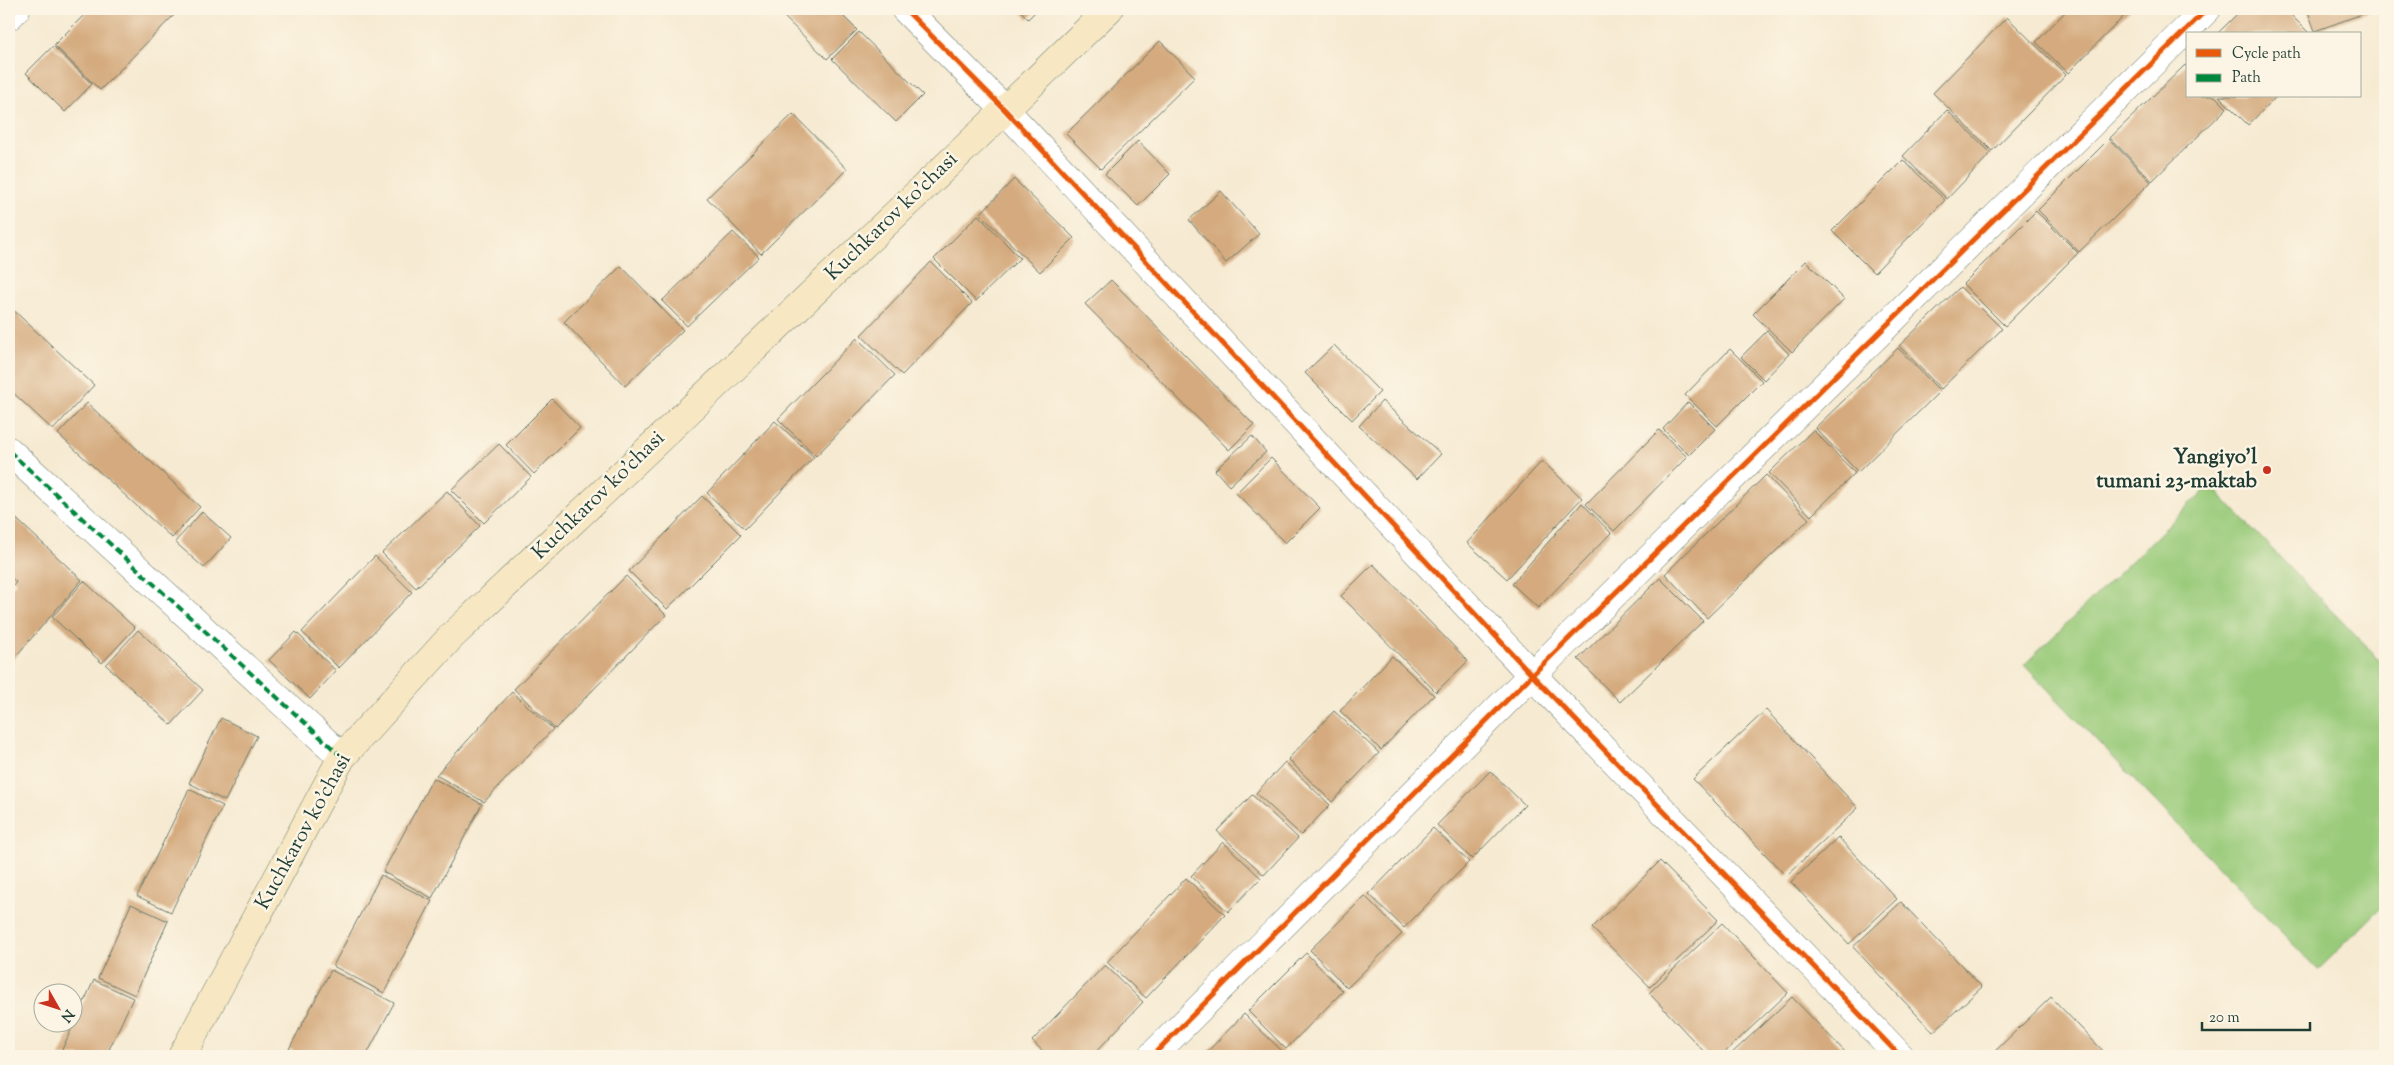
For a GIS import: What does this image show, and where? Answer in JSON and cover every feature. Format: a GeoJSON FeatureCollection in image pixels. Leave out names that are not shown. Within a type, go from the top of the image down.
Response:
{"type":"FeatureCollection","features":[{"type":"Feature","properties":{"kind":"main road","name":"Kuchkarov ko'chasi"},"geometry":{"type":"LineString","coordinates":[[182,1056],[342,757],[450,638],[1109,9]]}},
{"type":"Feature","properties":{"kind":"street"},"geometry":{"type":"LineString","coordinates":[[9,16],[16,9]]}},
{"type":"Feature","properties":{"kind":"street"},"geometry":{"type":"LineString","coordinates":[[905,9],[1005,110],[1532,675],[1900,1056]]}},
{"type":"Feature","properties":{"kind":"street"},"geometry":{"type":"LineString","coordinates":[[1152,1056],[1532,675],[2207,9]]}},
{"type":"Feature","properties":{"kind":"street"},"geometry":{"type":"LineString","coordinates":[[9,451],[342,757]]}},
{"type":"Feature","properties":{"kind":"green space"},"geometry":{"type":"Polygon","coordinates":[[[2210,485],[2385,666],[2385,904],[2318,970],[2024,665],[2210,485]]]}},
{"type":"Feature","properties":{"kind":"building"},"geometry":{"type":"Polygon","coordinates":[[[90,9],[180,9],[100,90],[54,45],[90,9]]]}},
{"type":"Feature","properties":{"kind":"building"},"geometry":{"type":"Polygon","coordinates":[[[776,9],[836,9],[857,30],[827,59],[776,9]]]}},
{"type":"Feature","properties":{"kind":"building"},"geometry":{"type":"Polygon","coordinates":[[[1019,9],[1038,9],[1028,19],[1019,9]]]}},
{"type":"Feature","properties":{"kind":"building"},"geometry":{"type":"Polygon","coordinates":[[[2068,9],[2131,9],[2068,73],[2036,42],[2068,9]]]}},
{"type":"Feature","properties":{"kind":"building"},"geometry":{"type":"Polygon","coordinates":[[[2242,9],[2285,9],[2308,32],[2219,32],[2242,9]]]}},
{"type":"Feature","properties":{"kind":"building"},"geometry":{"type":"Polygon","coordinates":[[[2307,9],[2376,9],[2315,31],[2307,9]]]}},
{"type":"Feature","properties":{"kind":"building"},"geometry":{"type":"Polygon","coordinates":[[[2007,17],[2066,75],[1992,151],[1933,93],[2007,17]]]}},
{"type":"Feature","properties":{"kind":"building"},"geometry":{"type":"Polygon","coordinates":[[[859,32],[923,95],[896,122],[832,59],[859,32]]]}},
{"type":"Feature","properties":{"kind":"building"},"geometry":{"type":"Polygon","coordinates":[[[1160,41],[1195,77],[1101,169],[1066,134],[1160,41]]]}},
{"type":"Feature","properties":{"kind":"building"},"geometry":{"type":"Polygon","coordinates":[[[53,46],[92,84],[65,112],[26,73],[53,46]]]}},
{"type":"Feature","properties":{"kind":"building"},"geometry":{"type":"Polygon","coordinates":[[[2185,65],[2186,98],[2217,98],[2227,108],[2152,181],[2110,138],[2185,65]]]}},
{"type":"Feature","properties":{"kind":"building"},"geometry":{"type":"Polygon","coordinates":[[[2221,98],[2275,98],[2248,125],[2221,98]]]}},
{"type":"Feature","properties":{"kind":"building"},"geometry":{"type":"Polygon","coordinates":[[[1947,110],[1991,153],[1947,199],[1903,156],[1947,110]]]}},
{"type":"Feature","properties":{"kind":"building"},"geometry":{"type":"Polygon","coordinates":[[[793,114],[847,169],[761,254],[707,198],[793,114]]]}},
{"type":"Feature","properties":{"kind":"building"},"geometry":{"type":"Polygon","coordinates":[[[2109,139],[2151,182],[2079,252],[2038,210],[2109,139]]]}},
{"type":"Feature","properties":{"kind":"building"},"geometry":{"type":"Polygon","coordinates":[[[1138,141],[1170,174],[1138,206],[1105,174],[1138,141]]]}},
{"type":"Feature","properties":{"kind":"building"},"geometry":{"type":"Polygon","coordinates":[[[1903,160],[1945,200],[1874,273],[1832,231],[1903,160]]]}},
{"type":"Feature","properties":{"kind":"building"},"geometry":{"type":"Polygon","coordinates":[[[1014,179],[1074,238],[1040,272],[980,214],[1014,179]]]}},
{"type":"Feature","properties":{"kind":"building"},"geometry":{"type":"Polygon","coordinates":[[[1221,191],[1259,234],[1226,263],[1189,220],[1221,191]]]}},
{"type":"Feature","properties":{"kind":"building"},"geometry":{"type":"Polygon","coordinates":[[[2036,211],[2078,253],[2005,326],[1963,284],[2036,211]]]}},
{"type":"Feature","properties":{"kind":"building"},"geometry":{"type":"Polygon","coordinates":[[[978,215],[1020,258],[976,301],[934,259],[978,215]]]}},
{"type":"Feature","properties":{"kind":"building"},"geometry":{"type":"Polygon","coordinates":[[[733,232],[759,257],[687,326],[662,301],[733,232]]]}},
{"type":"Feature","properties":{"kind":"building"},"geometry":{"type":"Polygon","coordinates":[[[1806,261],[1844,299],[1792,352],[1753,314],[1806,261]]]}},
{"type":"Feature","properties":{"kind":"building"},"geometry":{"type":"Polygon","coordinates":[[[931,262],[972,303],[902,375],[861,335],[931,262]]]}},
{"type":"Feature","properties":{"kind":"building"},"geometry":{"type":"Polygon","coordinates":[[[621,266],[683,330],[625,386],[564,322],[621,266]]]}},
{"type":"Feature","properties":{"kind":"building"},"geometry":{"type":"Polygon","coordinates":[[[1111,280],[1254,425],[1229,450],[1085,304],[1111,280]]]}},
{"type":"Feature","properties":{"kind":"building"},"geometry":{"type":"Polygon","coordinates":[[[1960,287],[2002,329],[1941,389],[1899,346],[1960,287]]]}},
{"type":"Feature","properties":{"kind":"building"},"geometry":{"type":"Polygon","coordinates":[[[9,306],[94,385],[53,430],[9,389],[9,306]]]}},
{"type":"Feature","properties":{"kind":"building"},"geometry":{"type":"Polygon","coordinates":[[[1767,331],[1789,354],[1764,380],[1741,357],[1767,331]]]}},
{"type":"Feature","properties":{"kind":"building"},"geometry":{"type":"Polygon","coordinates":[[[857,338],[895,375],[816,456],[778,419],[857,338]]]}},
{"type":"Feature","properties":{"kind":"building"},"geometry":{"type":"Polygon","coordinates":[[[1334,345],[1380,392],[1352,420],[1305,373],[1334,345]]]}},
{"type":"Feature","properties":{"kind":"building"},"geometry":{"type":"Polygon","coordinates":[[[1898,348],[1940,391],[1858,472],[1815,428],[1898,348]]]}},
{"type":"Feature","properties":{"kind":"building"},"geometry":{"type":"Polygon","coordinates":[[[1730,349],[1762,381],[1717,426],[1685,395],[1730,349]]]}},
{"type":"Feature","properties":{"kind":"building"},"geometry":{"type":"Polygon","coordinates":[[[552,399],[580,428],[534,474],[506,445],[552,399]]]}},
{"type":"Feature","properties":{"kind":"building"},"geometry":{"type":"Polygon","coordinates":[[[1382,401],[1441,454],[1417,479],[1359,426],[1382,401]]]}},
{"type":"Feature","properties":{"kind":"building"},"geometry":{"type":"Polygon","coordinates":[[[1688,402],[1715,429],[1689,455],[1663,429],[1688,402]]]}},
{"type":"Feature","properties":{"kind":"building"},"geometry":{"type":"Polygon","coordinates":[[[87,403],[200,507],[172,538],[58,434],[87,403]]]}},
{"type":"Feature","properties":{"kind":"building"},"geometry":{"type":"Polygon","coordinates":[[[775,421],[814,457],[745,529],[707,493],[775,421]]]}},
{"type":"Feature","properties":{"kind":"building"},"geometry":{"type":"Polygon","coordinates":[[[1659,430],[1687,457],[1614,531],[1586,504],[1659,430]]]}},
{"type":"Feature","properties":{"kind":"building"},"geometry":{"type":"Polygon","coordinates":[[[1813,430],[1855,473],[1811,516],[1769,473],[1813,430]]]}},
{"type":"Feature","properties":{"kind":"building"},"geometry":{"type":"Polygon","coordinates":[[[1252,436],[1266,452],[1229,486],[1215,470],[1252,436]]]}},
{"type":"Feature","properties":{"kind":"building"},"geometry":{"type":"Polygon","coordinates":[[[499,444],[531,477],[484,523],[451,490],[499,444]]]}},
{"type":"Feature","properties":{"kind":"building"},"geometry":{"type":"Polygon","coordinates":[[[1271,458],[1320,508],[1285,543],[1236,493],[1271,458]]]}},
{"type":"Feature","properties":{"kind":"building"},"geometry":{"type":"Polygon","coordinates":[[[1542,461],[1582,498],[1507,579],[1467,543],[1542,461]]]}},
{"type":"Feature","properties":{"kind":"building"},"geometry":{"type":"Polygon","coordinates":[[[1766,475],[1809,519],[1707,618],[1665,574],[1766,475]]]}},
{"type":"Feature","properties":{"kind":"building"},"geometry":{"type":"Polygon","coordinates":[[[447,491],[480,526],[416,588],[382,553],[447,491]]]}},
{"type":"Feature","properties":{"kind":"building"},"geometry":{"type":"Polygon","coordinates":[[[702,496],[741,535],[667,609],[629,571],[702,496]]]}},
{"type":"Feature","properties":{"kind":"building"},"geometry":{"type":"Polygon","coordinates":[[[1582,503],[1611,533],[1538,608],[1512,584],[1582,503]]]}},
{"type":"Feature","properties":{"kind":"building"},"geometry":{"type":"Polygon","coordinates":[[[9,512],[82,580],[9,664],[9,591],[16,582],[9,576],[9,512]]]}},
{"type":"Feature","properties":{"kind":"building"},"geometry":{"type":"Polygon","coordinates":[[[202,512],[231,538],[204,568],[175,542],[202,512]]]}},
{"type":"Feature","properties":{"kind":"building"},"geometry":{"type":"Polygon","coordinates":[[[375,556],[412,592],[339,668],[302,632],[375,556]]]}},
{"type":"Feature","properties":{"kind":"building"},"geometry":{"type":"Polygon","coordinates":[[[1373,564],[1468,661],[1436,692],[1341,596],[1373,564]]]}},
{"type":"Feature","properties":{"kind":"building"},"geometry":{"type":"Polygon","coordinates":[[[626,576],[666,615],[555,729],[514,689],[626,576]]]}},
{"type":"Feature","properties":{"kind":"building"},"geometry":{"type":"Polygon","coordinates":[[[1660,578],[1703,621],[1620,702],[1578,659],[1660,578]]]}},
{"type":"Feature","properties":{"kind":"building"},"geometry":{"type":"Polygon","coordinates":[[[84,581],[135,628],[102,663],[52,617],[84,581]]]}},
{"type":"Feature","properties":{"kind":"building"},"geometry":{"type":"Polygon","coordinates":[[[138,630],[203,690],[171,725],[106,665],[138,630]]]}},
{"type":"Feature","properties":{"kind":"building"},"geometry":{"type":"Polygon","coordinates":[[[296,632],[336,671],[310,699],[269,660],[296,632]]]}},
{"type":"Feature","properties":{"kind":"building"},"geometry":{"type":"Polygon","coordinates":[[[1392,656],[1434,695],[1381,750],[1340,711],[1392,656]]]}},
{"type":"Feature","properties":{"kind":"building"},"geometry":{"type":"Polygon","coordinates":[[[512,692],[553,729],[484,802],[436,775],[512,692]]]}},
{"type":"Feature","properties":{"kind":"building"},"geometry":{"type":"Polygon","coordinates":[[[1766,710],[1858,808],[1786,876],[1693,779],[1766,710]]]}},
{"type":"Feature","properties":{"kind":"building"},"geometry":{"type":"Polygon","coordinates":[[[1334,711],[1379,753],[1332,802],[1288,759],[1334,711]]]}},
{"type":"Feature","properties":{"kind":"building"},"geometry":{"type":"Polygon","coordinates":[[[221,718],[257,736],[225,801],[189,783],[221,718]]]}},
{"type":"Feature","properties":{"kind":"building"},"geometry":{"type":"Polygon","coordinates":[[[1285,762],[1330,805],[1301,835],[1256,793],[1285,762]]]}},
{"type":"Feature","properties":{"kind":"building"},"geometry":{"type":"Polygon","coordinates":[[[1490,771],[1525,805],[1472,859],[1437,825],[1490,771]]]}},
{"type":"Feature","properties":{"kind":"building"},"geometry":{"type":"Polygon","coordinates":[[[433,778],[482,804],[432,898],[383,872],[433,778]]]}},
{"type":"Feature","properties":{"kind":"building"},"geometry":{"type":"Polygon","coordinates":[[[189,789],[223,806],[171,912],[137,896],[189,789]]]}},
{"type":"Feature","properties":{"kind":"building"},"geometry":{"type":"Polygon","coordinates":[[[1252,795],[1298,838],[1264,875],[1217,831],[1252,795]]]}},
{"type":"Feature","properties":{"kind":"building"},"geometry":{"type":"Polygon","coordinates":[[[1433,828],[1469,862],[1404,928],[1369,894],[1433,828]]]}},
{"type":"Feature","properties":{"kind":"building"},"geometry":{"type":"Polygon","coordinates":[[[1838,837],[1897,899],[1849,944],[1791,882],[1838,837]]]}},
{"type":"Feature","properties":{"kind":"building"},"geometry":{"type":"Polygon","coordinates":[[[1223,842],[1261,878],[1228,912],[1191,876],[1223,842]]]}},
{"type":"Feature","properties":{"kind":"building"},"geometry":{"type":"Polygon","coordinates":[[[1660,861],[1718,920],[1650,987],[1592,928],[1660,861]]]}},
{"type":"Feature","properties":{"kind":"building"},"geometry":{"type":"Polygon","coordinates":[[[381,875],[432,901],[384,993],[333,966],[381,875]]]}},
{"type":"Feature","properties":{"kind":"building"},"geometry":{"type":"Polygon","coordinates":[[[1186,878],[1225,915],[1146,998],[1107,962],[1186,878]]]}},
{"type":"Feature","properties":{"kind":"building"},"geometry":{"type":"Polygon","coordinates":[[[1365,896],[1402,934],[1347,988],[1310,950],[1365,896]]]}},
{"type":"Feature","properties":{"kind":"building"},"geometry":{"type":"Polygon","coordinates":[[[1901,902],[1982,987],[1933,1032],[1853,947],[1901,902]]]}},
{"type":"Feature","properties":{"kind":"building"},"geometry":{"type":"Polygon","coordinates":[[[131,904],[168,921],[135,995],[98,978],[131,904]]]}},
{"type":"Feature","properties":{"kind":"building"},"geometry":{"type":"Polygon","coordinates":[[[1722,923],[1788,993],[1721,1056],[1708,1056],[1649,993],[1722,923]]]}},
{"type":"Feature","properties":{"kind":"building"},"geometry":{"type":"Polygon","coordinates":[[[1306,953],[1343,991],[1286,1049],[1248,1011],[1306,953]]]}},
{"type":"Feature","properties":{"kind":"building"},"geometry":{"type":"Polygon","coordinates":[[[1105,965],[1143,1002],[1092,1056],[1048,1056],[1032,1041],[1105,965]]]}},
{"type":"Feature","properties":{"kind":"building"},"geometry":{"type":"Polygon","coordinates":[[[331,970],[394,1003],[366,1056],[303,1056],[289,1049],[331,970]]]}},
{"type":"Feature","properties":{"kind":"building"},"geometry":{"type":"Polygon","coordinates":[[[94,980],[133,998],[106,1056],[59,1056],[70,1032],[82,1032],[82,1006],[94,980]]]}},
{"type":"Feature","properties":{"kind":"building"},"geometry":{"type":"Polygon","coordinates":[[[1792,997],[1849,1056],[1729,1056],[1792,997]]]}},
{"type":"Feature","properties":{"kind":"building"},"geometry":{"type":"Polygon","coordinates":[[[2051,997],[2108,1056],[1990,1056],[2051,997]]]}},
{"type":"Feature","properties":{"kind":"building"},"geometry":{"type":"Polygon","coordinates":[[[1244,1014],[1283,1052],[1279,1056],[1203,1056],[1244,1014]]]}},
{"type":"Feature","properties":{"kind":"marked path"},"geometry":{"type":"LineString","coordinates":[[9,16],[16,9]]}},
{"type":"Feature","properties":{"kind":"marked path"},"geometry":{"type":"LineString","coordinates":[[9,451],[342,757]]}},
{"type":"Feature","properties":{"kind":"cycle path"},"geometry":{"type":"LineString","coordinates":[[905,9],[1005,110],[1532,675],[1900,1056]]}},
{"type":"Feature","properties":{"kind":"cycle path"},"geometry":{"type":"LineString","coordinates":[[1152,1056],[1532,675],[2207,9]]}},
{"type":"Feature","properties":{"kind":"place","name":"Yangiyo'l tumani 23-maktab"},"geometry":{"type":"Point","coordinates":[2267,470]}}]}
